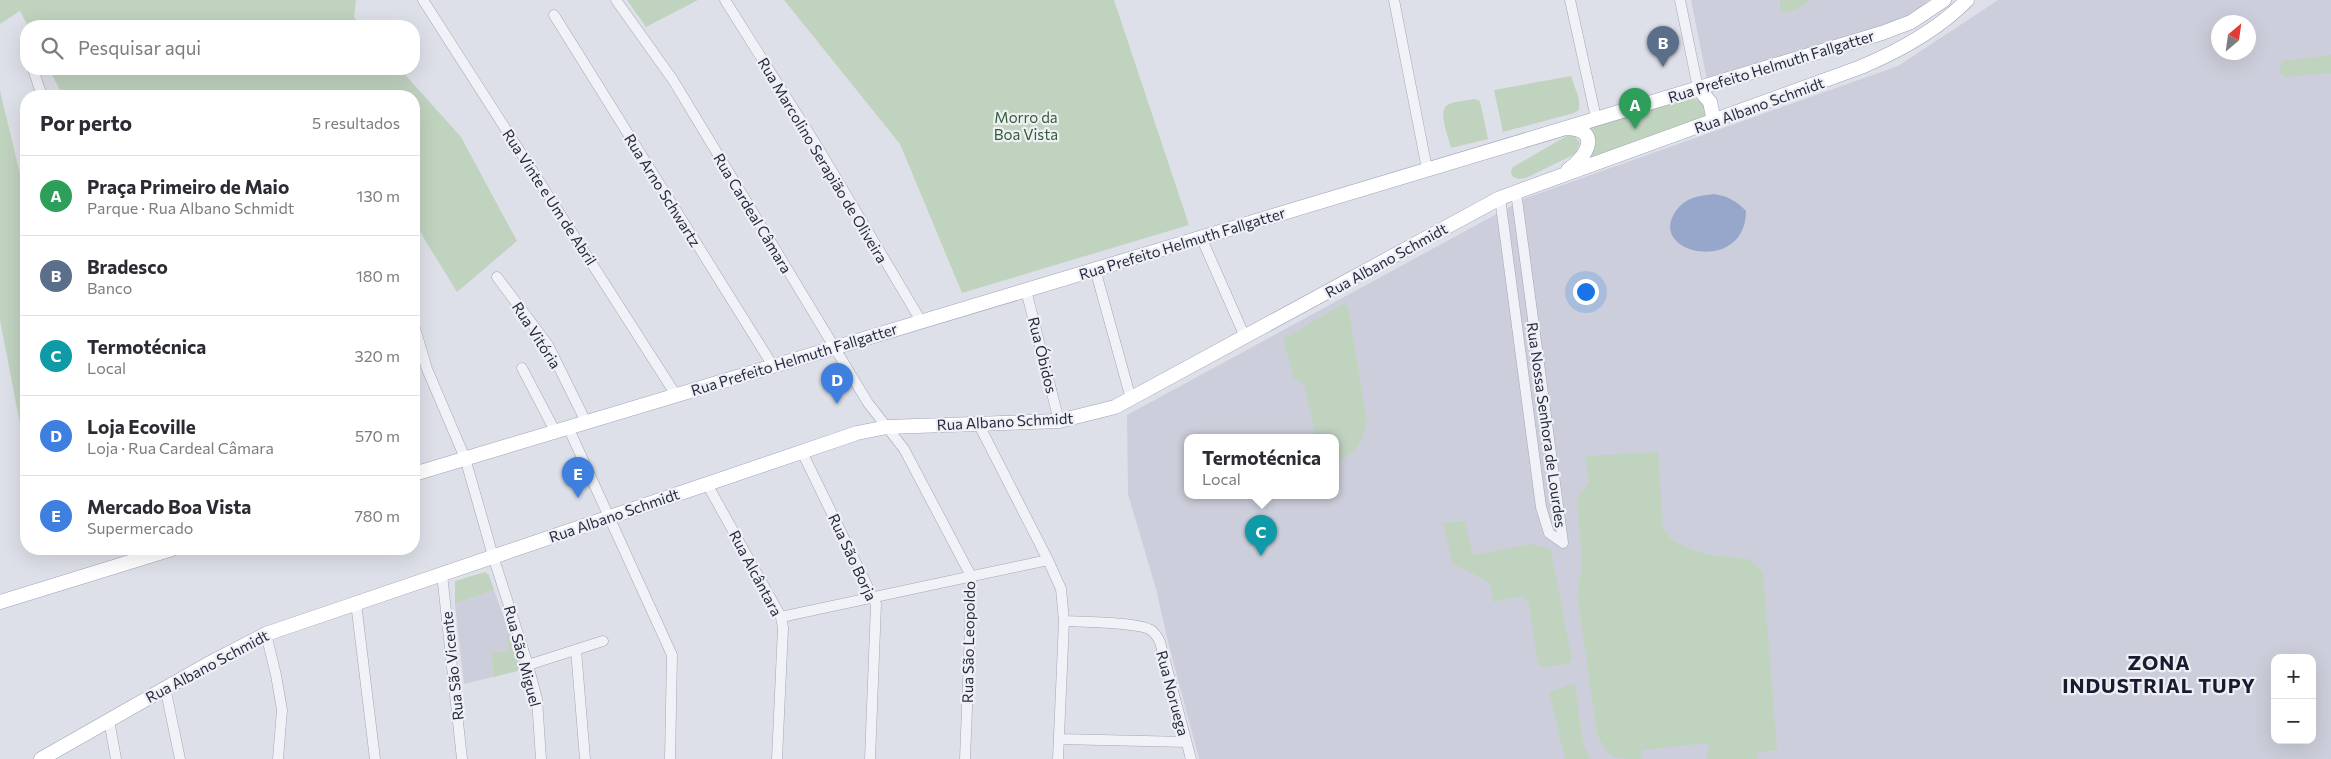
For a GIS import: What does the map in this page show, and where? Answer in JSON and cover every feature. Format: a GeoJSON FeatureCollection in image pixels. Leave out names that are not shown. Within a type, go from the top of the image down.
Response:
{"type":"FeatureCollection","features":[{"type":"Feature","properties":{"kind":"main road","name":"Rua Prefeito Helmuth Fallgatter"},"geometry":{"type":"LineString","coordinates":[[420,472],[1899,27],[1924,14],[1944,0]]}},
{"type":"Feature","properties":{"kind":"main road","name":"Rua Albano Schmidt"},"geometry":{"type":"LineString","coordinates":[[41,759],[62,753],[109,720],[165,687],[266,634],[857,433],[887,427],[1059,421],[1097,413],[1131,400],[1500,198],[1846,73],[1890,54],[1947,19],[1967,0]]}},
{"type":"Feature","properties":{"kind":"main road"},"geometry":{"type":"LineString","coordinates":[[1698,88],[1710,102],[1714,121]]}},
{"type":"Feature","properties":{"kind":"main road"},"geometry":{"type":"LineString","coordinates":[[1555,179],[1579,162],[1588,146],[1587,136],[1582,131],[1565,128]]}},
{"type":"Feature","properties":{"kind":"main road"},"geometry":{"type":"LineString","coordinates":[[0,602],[153,555]]}},
{"type":"Feature","properties":{"kind":"street","name":"Rua Vinte e Um de Abril"},"geometry":{"type":"LineString","coordinates":[[424,0],[676,395]]}},
{"type":"Feature","properties":{"kind":"street","name":"Rua Cardeal Câmara"},"geometry":{"type":"LineString","coordinates":[[616,0],[673,80],[868,403],[887,427]]}},
{"type":"Feature","properties":{"kind":"street","name":"Rua Marcolino Serapião de Oliveira"},"geometry":{"type":"LineString","coordinates":[[724,0],[820,151],[921,321]]}},
{"type":"Feature","properties":{"kind":"street"},"geometry":{"type":"LineString","coordinates":[[1394,0],[1427,169]]}},
{"type":"Feature","properties":{"kind":"street"},"geometry":{"type":"LineString","coordinates":[[1570,0],[1596,118]]}},
{"type":"Feature","properties":{"kind":"street"},"geometry":{"type":"LineString","coordinates":[[1680,0],[1698,88]]}},
{"type":"Feature","properties":{"kind":"street","name":"Rua Arno Schwartz"},"geometry":{"type":"LineString","coordinates":[[554,15],[773,366]]}},
{"type":"Feature","properties":{"kind":"street"},"geometry":{"type":"LineString","coordinates":[[35,75],[40,90]]}},
{"type":"Feature","properties":{"kind":"street","name":"Rua Nossa Senhora de Lourdes"},"geometry":{"type":"LineString","coordinates":[[1500,198],[1541,507],[1549,532],[1563,543],[1516,192]]}},
{"type":"Feature","properties":{"kind":"street"},"geometry":{"type":"LineString","coordinates":[[1201,237],[1245,337]]}},
{"type":"Feature","properties":{"kind":"street"},"geometry":{"type":"LineString","coordinates":[[1095,269],[1131,400]]}},
{"type":"Feature","properties":{"kind":"street","name":"Rua Vitória"},"geometry":{"type":"LineString","coordinates":[[498,277],[551,350],[586,422]]}},
{"type":"Feature","properties":{"kind":"street","name":"Rua Óbidos"},"geometry":{"type":"LineString","coordinates":[[1026,290],[1059,421]]}},
{"type":"Feature","properties":{"kind":"street","name":"Rua São Miguel"},"geometry":{"type":"LineString","coordinates":[[420,347],[426,369],[465,458],[493,556],[528,665],[538,706],[541,759]]}},
{"type":"Feature","properties":{"kind":"street"},"geometry":{"type":"LineString","coordinates":[[522,368],[561,429],[609,517],[672,655],[670,759]]}},
{"type":"Feature","properties":{"kind":"street"},"geometry":{"type":"LineString","coordinates":[[979,425],[1048,560],[1061,590],[1064,621],[1058,759]]}},
{"type":"Feature","properties":{"kind":"street","name":"Rua São Leopoldo"},"geometry":{"type":"LineString","coordinates":[[887,427],[904,449],[970,576],[970,631],[964,759]]}},
{"type":"Feature","properties":{"kind":"street"},"geometry":{"type":"LineString","coordinates":[[1531,431],[1547,429]]}},
{"type":"Feature","properties":{"kind":"street","name":"Rua São Borja"},"geometry":{"type":"LineString","coordinates":[[802,452],[874,597],[877,614],[870,759]]}},
{"type":"Feature","properties":{"kind":"street","name":"Rua Alcântara"},"geometry":{"type":"LineString","coordinates":[[707,484],[781,617],[777,759]]}},
{"type":"Feature","properties":{"kind":"street"},"geometry":{"type":"LineString","coordinates":[[781,617],[1048,560]]}},
{"type":"Feature","properties":{"kind":"street","name":"Rua São Vicente"},"geometry":{"type":"LineString","coordinates":[[442,574],[462,759]]}},
{"type":"Feature","properties":{"kind":"street"},"geometry":{"type":"LineString","coordinates":[[356,603],[375,759]]}},
{"type":"Feature","properties":{"kind":"street","name":"Rua Noruega"},"geometry":{"type":"LineString","coordinates":[[1064,621],[1135,626],[1150,630],[1160,642],[1190,759]]}},
{"type":"Feature","properties":{"kind":"street"},"geometry":{"type":"LineString","coordinates":[[266,634],[282,710],[278,759]]}},
{"type":"Feature","properties":{"kind":"street"},"geometry":{"type":"LineString","coordinates":[[528,665],[603,642]]}},
{"type":"Feature","properties":{"kind":"street"},"geometry":{"type":"LineString","coordinates":[[576,650],[585,759]]}},
{"type":"Feature","properties":{"kind":"street"},"geometry":{"type":"LineString","coordinates":[[165,687],[180,759]]}},
{"type":"Feature","properties":{"kind":"street"},"geometry":{"type":"LineString","coordinates":[[109,720],[116,759]]}},
{"type":"Feature","properties":{"kind":"street"},"geometry":{"type":"LineString","coordinates":[[1059,739],[1186,742]]}},
{"type":"Feature","properties":{"kind":"shaded area"},"geometry":{"type":"Polygon","coordinates":[[[1691,0],[1929,0],[1914,14],[1897,22],[1707,80],[1691,0]]]}},
{"type":"Feature","properties":{"kind":"shaded area"},"geometry":{"type":"Polygon","coordinates":[[[1998,0],[2331,0],[2331,759],[1199,759],[1156,589],[1128,494],[1127,415],[1526,198],[1898,66],[1998,0]]]}},
{"type":"Feature","properties":{"kind":"shaded area"},"geometry":{"type":"Polygon","coordinates":[[[494,590],[522,666],[521,670],[464,684],[455,604],[494,590]]]}},
{"type":"Feature","properties":{"kind":"green space"},"geometry":{"type":"Polygon","coordinates":[[[0,0],[356,0],[354,17],[357,20],[25,20],[20,11],[0,24],[0,0]]]}},
{"type":"Feature","properties":{"kind":"green space"},"geometry":{"type":"Polygon","coordinates":[[[627,0],[698,0],[646,27],[627,0]]]}},
{"type":"Feature","properties":{"kind":"green space","name":"Morro da Boa Vista"},"geometry":{"type":"Polygon","coordinates":[[[784,0],[1114,0],[1189,225],[962,293],[900,144],[784,0]]]}},
{"type":"Feature","properties":{"kind":"green space"},"geometry":{"type":"Polygon","coordinates":[[[1780,0],[1810,0],[1798,9],[1783,13],[1780,9],[1780,0]]]}},
{"type":"Feature","properties":{"kind":"green space"},"geometry":{"type":"Polygon","coordinates":[[[2331,55],[2331,73],[2285,77],[2279,71],[2282,61],[2331,55]]]}},
{"type":"Feature","properties":{"kind":"green space"},"geometry":{"type":"Polygon","coordinates":[[[52,75],[405,75],[419,90],[60,90],[52,75]]]}},
{"type":"Feature","properties":{"kind":"green space"},"geometry":{"type":"Polygon","coordinates":[[[1571,76],[1579,99],[1579,110],[1503,132],[1494,90],[1571,76]]]}},
{"type":"Feature","properties":{"kind":"green space"},"geometry":{"type":"Polygon","coordinates":[[[0,91],[20,174],[20,424],[0,320],[0,91]]]}},
{"type":"Feature","properties":{"kind":"green space"},"geometry":{"type":"Polygon","coordinates":[[[420,91],[461,137],[517,241],[457,292],[420,232],[420,91]]]}},
{"type":"Feature","properties":{"kind":"green space"},"geometry":{"type":"Polygon","coordinates":[[[1693,98],[1703,102],[1706,117],[1586,161],[1593,149],[1584,128],[1693,98]]]}},
{"type":"Feature","properties":{"kind":"green space"},"geometry":{"type":"Polygon","coordinates":[[[1473,99],[1479,100],[1481,105],[1488,139],[1451,148],[1443,117],[1445,107],[1452,103],[1473,99]]]}},
{"type":"Feature","properties":{"kind":"green space"},"geometry":{"type":"Polygon","coordinates":[[[1570,134],[1574,135],[1580,143],[1575,154],[1526,178],[1518,179],[1512,176],[1513,167],[1570,134]]]}},
{"type":"Feature","properties":{"kind":"green space"},"geometry":{"type":"Polygon","coordinates":[[[1343,304],[1348,306],[1367,421],[1357,447],[1349,455],[1339,461],[1339,434],[1315,434],[1304,384],[1294,378],[1283,339],[1343,304]]]}},
{"type":"Feature","properties":{"kind":"green space"},"geometry":{"type":"Polygon","coordinates":[[[1658,452],[1663,527],[1671,539],[1692,550],[1710,555],[1748,559],[1763,571],[1777,750],[1758,753],[1758,759],[1707,759],[1709,743],[1642,750],[1641,759],[1623,759],[1608,753],[1597,734],[1577,595],[1582,564],[1577,497],[1589,482],[1585,456],[1658,452]]]}},
{"type":"Feature","properties":{"kind":"green space"},"geometry":{"type":"Polygon","coordinates":[[[1465,521],[1473,555],[1533,544],[1551,550],[1572,660],[1568,664],[1544,667],[1538,665],[1529,604],[1522,596],[1493,602],[1490,584],[1453,564],[1443,523],[1465,521]]]}},
{"type":"Feature","properties":{"kind":"green space"},"geometry":{"type":"Polygon","coordinates":[[[485,572],[489,575],[494,590],[455,604],[455,581],[485,572]]]}},
{"type":"Feature","properties":{"kind":"green space"},"geometry":{"type":"Polygon","coordinates":[[[511,634],[522,666],[521,670],[494,677],[491,653],[509,651],[507,636],[511,634]]]}},
{"type":"Feature","properties":{"kind":"green space"},"geometry":{"type":"Polygon","coordinates":[[[1571,684],[1575,685],[1583,743],[1590,759],[1565,759],[1549,692],[1571,684]]]}},
{"type":"Feature","properties":{"kind":"water"},"geometry":{"type":"Polygon","coordinates":[[[1714,194],[1739,204],[1746,211],[1742,231],[1731,244],[1717,250],[1701,252],[1686,248],[1675,240],[1670,228],[1674,214],[1686,201],[1714,194]]]}},
{"type":"Feature","properties":{"kind":"place","name":"Bradesco"},"geometry":{"type":"Point","coordinates":[1663,67]}},
{"type":"Feature","properties":{"kind":"place","name":"Praça Primeiro de Maio"},"geometry":{"type":"Point","coordinates":[1635,129]}},
{"type":"Feature","properties":{"kind":"place","name":"Loja Ecoville"},"geometry":{"type":"Point","coordinates":[837,404]}},
{"type":"Feature","properties":{"kind":"place","name":"Mercado Boa Vista"},"geometry":{"type":"Point","coordinates":[578,498]}},
{"type":"Feature","properties":{"kind":"place","name":"Termotécnica"},"geometry":{"type":"Point","coordinates":[1261,556]}},
{"type":"Feature","properties":{"kind":"district","name":"ZONA INDUSTRIAL TUPY"},"geometry":{"type":"Point","coordinates":[2159,674]}}]}
